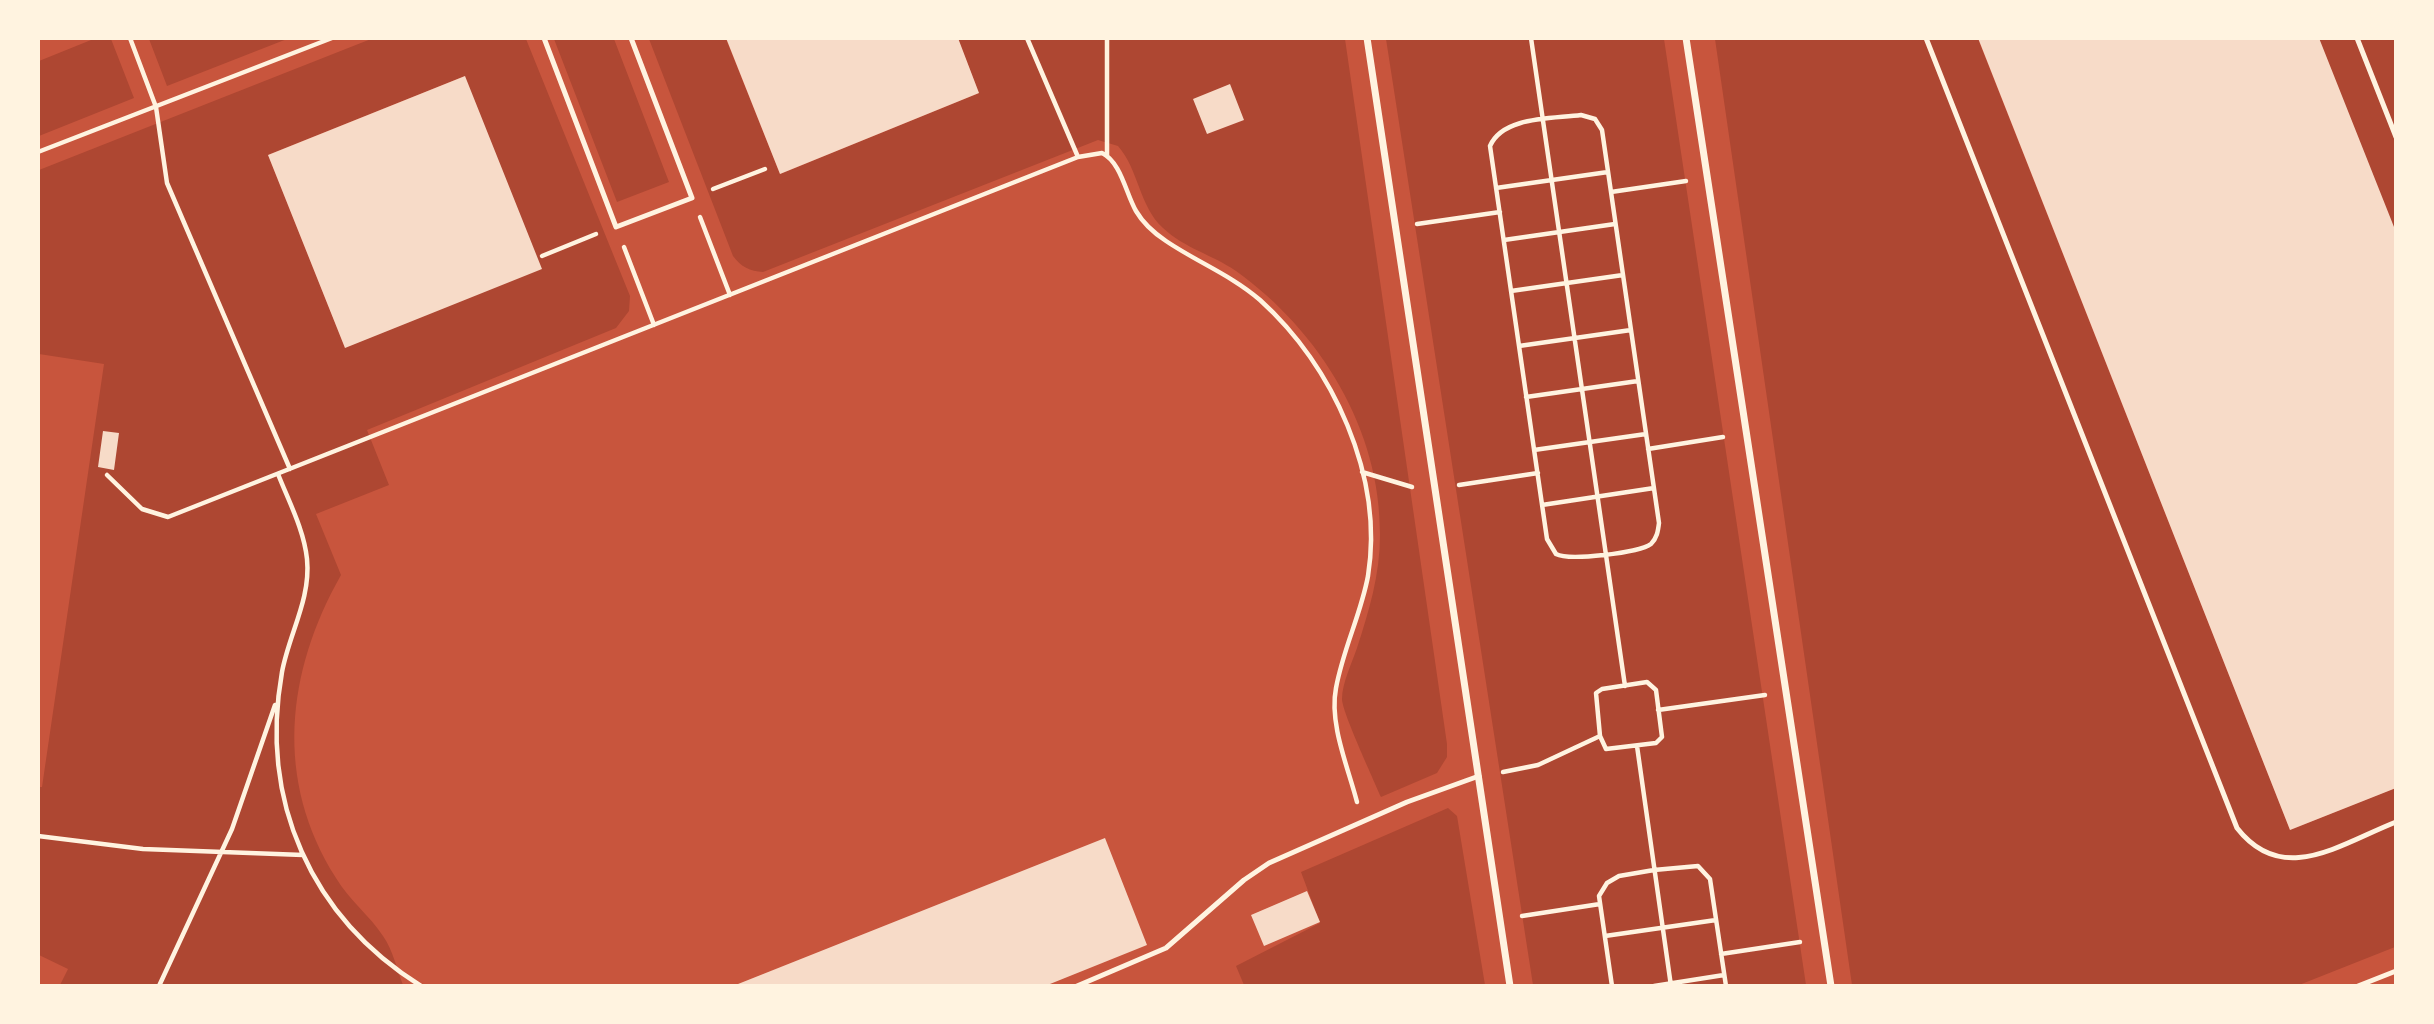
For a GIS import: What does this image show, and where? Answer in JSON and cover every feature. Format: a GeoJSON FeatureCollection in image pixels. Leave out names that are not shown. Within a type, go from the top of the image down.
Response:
{"type":"FeatureCollection","features":[{"type":"Feature","properties":{"kind":"street"},"geometry":{"type":"LineString","coordinates":[[1367,38],[1510,985]]}},
{"type":"Feature","properties":{"kind":"street"},"geometry":{"type":"LineString","coordinates":[[1686,38],[1831,985]]}},
{"type":"Feature","properties":{"kind":"lane"},"geometry":{"type":"LineString","coordinates":[[544,38],[616,226],[692,198],[631,38]]}},
{"type":"Feature","properties":{"kind":"lane"},"geometry":{"type":"LineString","coordinates":[[1926,38],[2237,828],[2249,843],[2263,853],[2279,859],[2302,859],[2396,822]]}},
{"type":"Feature","properties":{"kind":"lane"},"geometry":{"type":"LineString","coordinates":[[2357,38],[2396,137]]}},
{"type":"Feature","properties":{"kind":"lane"},"geometry":{"type":"LineString","coordinates":[[1077,985],[1166,948],[1256,870],[1362,822],[1479,776]]}},
{"type":"Feature","properties":{"kind":"lane"},"geometry":{"type":"LineString","coordinates":[[2358,985],[2396,971]]}},
{"type":"Feature","properties":{"kind":"path"},"geometry":{"type":"LineString","coordinates":[[130,38],[156,107],[167,183],[290,469]]}},
{"type":"Feature","properties":{"kind":"path"},"geometry":{"type":"LineString","coordinates":[[38,152],[332,38]]}},
{"type":"Feature","properties":{"kind":"path"},"geometry":{"type":"LineString","coordinates":[[1027,38],[1078,157]]}},
{"type":"Feature","properties":{"kind":"path"},"geometry":{"type":"LineString","coordinates":[[1107,38],[1107,155],[1138,214],[1156,234],[1224,273],[1259,300],[1289,329],[1323,376],[1352,437],[1368,504],[1368,573],[1362,607],[1335,689],[1335,711],[1362,822]]}},
{"type":"Feature","properties":{"kind":"path"},"geometry":{"type":"LineString","coordinates":[[1531,38],[1625,686]]}},
{"type":"Feature","properties":{"kind":"path"},"geometry":{"type":"LineString","coordinates":[[1581,115],[1595,119],[1602,130],[1659,523],[1656,538],[1644,548],[1573,558],[1556,554],[1547,539],[1490,146],[1493,139],[1510,126],[1544,121],[1581,115]]}},
{"type":"Feature","properties":{"kind":"path"},"geometry":{"type":"LineString","coordinates":[[107,475],[142,509],[168,517],[1078,157],[1094,152],[1107,155]]}},
{"type":"Feature","properties":{"kind":"path"},"geometry":{"type":"LineString","coordinates":[[730,295],[692,198],[765,169]]}},
{"type":"Feature","properties":{"kind":"path"},"geometry":{"type":"LineString","coordinates":[[1496,188],[1608,172]]}},
{"type":"Feature","properties":{"kind":"path"},"geometry":{"type":"LineString","coordinates":[[1611,192],[1707,177]]}},
{"type":"Feature","properties":{"kind":"path"},"geometry":{"type":"LineString","coordinates":[[1396,228],[1500,212]]}},
{"type":"Feature","properties":{"kind":"path"},"geometry":{"type":"LineString","coordinates":[[1503,240],[1615,224]]}},
{"type":"Feature","properties":{"kind":"path"},"geometry":{"type":"LineString","coordinates":[[542,256],[616,226],[654,325]]}},
{"type":"Feature","properties":{"kind":"path"},"geometry":{"type":"LineString","coordinates":[[1511,291],[1623,275]]}},
{"type":"Feature","properties":{"kind":"path"},"geometry":{"type":"LineString","coordinates":[[1519,346],[1631,330]]}},
{"type":"Feature","properties":{"kind":"path"},"geometry":{"type":"LineString","coordinates":[[1527,397],[1638,381]]}},
{"type":"Feature","properties":{"kind":"path"},"geometry":{"type":"LineString","coordinates":[[1534,450],[1646,434]]}},
{"type":"Feature","properties":{"kind":"path"},"geometry":{"type":"LineString","coordinates":[[1648,449],[1747,434]]}},
{"type":"Feature","properties":{"kind":"path"},"geometry":{"type":"LineString","coordinates":[[159,985],[222,853],[278,697],[293,629],[304,601],[308,572],[302,533],[278,474]]}},
{"type":"Feature","properties":{"kind":"path"},"geometry":{"type":"LineString","coordinates":[[1542,505],[1654,488]]}},
{"type":"Feature","properties":{"kind":"path"},"geometry":{"type":"LineString","coordinates":[[1652,684],[1662,737],[1656,743],[1606,749],[1600,736],[1596,693],[1602,689],[1625,686],[1652,684]]}},
{"type":"Feature","properties":{"kind":"path"},"geometry":{"type":"LineString","coordinates":[[1658,710],[1786,691]]}},
{"type":"Feature","properties":{"kind":"path"},"geometry":{"type":"LineString","coordinates":[[278,697],[275,733],[280,779],[303,855],[322,890],[349,927],[389,965],[421,985]]}},
{"type":"Feature","properties":{"kind":"path"},"geometry":{"type":"LineString","coordinates":[[1479,776],[1538,765],[1600,736]]}},
{"type":"Feature","properties":{"kind":"path"},"geometry":{"type":"LineString","coordinates":[[1637,746],[1671,984]]}},
{"type":"Feature","properties":{"kind":"path"},"geometry":{"type":"LineString","coordinates":[[38,836],[122,847],[303,855]]}},
{"type":"Feature","properties":{"kind":"path"},"geometry":{"type":"LineString","coordinates":[[1612,985],[1600,904],[1602,889],[1612,879],[1690,865],[1703,869],[1710,879],[1726,985]]}},
{"type":"Feature","properties":{"kind":"path"},"geometry":{"type":"LineString","coordinates":[[1500,919],[1600,904]]}},
{"type":"Feature","properties":{"kind":"path"},"geometry":{"type":"LineString","coordinates":[[1605,936],[1716,920]]}},
{"type":"Feature","properties":{"kind":"path"},"geometry":{"type":"LineString","coordinates":[[1721,954],[1824,939]]}},
{"type":"Feature","properties":{"kind":"path"},"geometry":{"type":"LineString","coordinates":[[1654,985],[1724,975]]}},
{"type":"Feature","properties":{"kind":"shaded area"},"geometry":{"type":"Polygon","coordinates":[[[96,38],[111,39],[134,98],[39,136],[39,61],[96,38]]]}},
{"type":"Feature","properties":{"kind":"shaded area"},"geometry":{"type":"Polygon","coordinates":[[[149,39],[287,39],[167,86],[149,39]]]}},
{"type":"Feature","properties":{"kind":"shaded area"},"geometry":{"type":"Polygon","coordinates":[[[371,39],[526,39],[630,296],[629,311],[616,328],[367,430],[389,485],[316,514],[341,575],[322,612],[308,649],[299,688],[295,726],[296,765],[303,803],[316,841],[336,878],[378,929],[392,954],[403,985],[60,985],[68,969],[39,955],[39,787],[42,787],[104,364],[39,354],[39,170],[371,39]],[[465,76],[268,155],[345,348],[465,76]]]}},
{"type":"Feature","properties":{"kind":"shaded area"},"geometry":{"type":"Polygon","coordinates":[[[554,39],[614,39],[669,182],[617,202],[554,39]]]}},
{"type":"Feature","properties":{"kind":"shaded area"},"geometry":{"type":"Polygon","coordinates":[[[649,39],[726,39],[780,174],[979,93],[958,39],[1345,39],[1447,744],[1447,757],[1437,773],[1381,797],[1343,706],[1344,686],[1373,593],[1380,535],[1378,496],[1370,458],[1357,421],[1340,386],[1319,353],[1266,295],[1236,271],[1180,241],[1163,228],[1149,209],[1131,166],[1118,146],[1098,140],[763,272],[754,271],[743,266],[733,256],[649,39]]]}},
{"type":"Feature","properties":{"kind":"shaded area"},"geometry":{"type":"Polygon","coordinates":[[[1386,39],[1664,39],[1806,985],[1533,985],[1386,39]]]}},
{"type":"Feature","properties":{"kind":"shaded area"},"geometry":{"type":"Polygon","coordinates":[[[1715,39],[1978,39],[2290,830],[2395,788],[2395,947],[2299,985],[1852,985],[1715,39]]]}},
{"type":"Feature","properties":{"kind":"shaded area"},"geometry":{"type":"Polygon","coordinates":[[[2319,39],[2395,39],[2395,232],[2319,39]]]}},
{"type":"Feature","properties":{"kind":"shaded area"},"geometry":{"type":"Polygon","coordinates":[[[1448,808],[1457,816],[1485,985],[1244,985],[1236,966],[1320,923],[1301,872],[1448,808]]]}},
{"type":"Feature","properties":{"kind":"building"},"geometry":{"type":"Polygon","coordinates":[[[726,38],[958,38],[979,93],[780,174],[726,38]]]}},
{"type":"Feature","properties":{"kind":"building"},"geometry":{"type":"Polygon","coordinates":[[[1978,38],[2319,38],[2396,232],[2396,788],[2290,830],[1978,38]]]}},
{"type":"Feature","properties":{"kind":"building"},"geometry":{"type":"Polygon","coordinates":[[[465,76],[542,269],[345,348],[268,155],[465,76]]]}},
{"type":"Feature","properties":{"kind":"building"},"geometry":{"type":"Polygon","coordinates":[[[1230,84],[1244,120],[1207,134],[1193,99],[1230,84]]]}},
{"type":"Feature","properties":{"kind":"building"},"geometry":{"type":"Polygon","coordinates":[[[103,431],[119,433],[114,470],[98,467],[103,431]]]}},
{"type":"Feature","properties":{"kind":"building"},"geometry":{"type":"Polygon","coordinates":[[[1105,838],[1147,945],[1045,986],[733,986],[1105,838]]]}},
{"type":"Feature","properties":{"kind":"building"},"geometry":{"type":"Polygon","coordinates":[[[1307,891],[1320,922],[1264,946],[1251,915],[1307,891]]]}}]}
